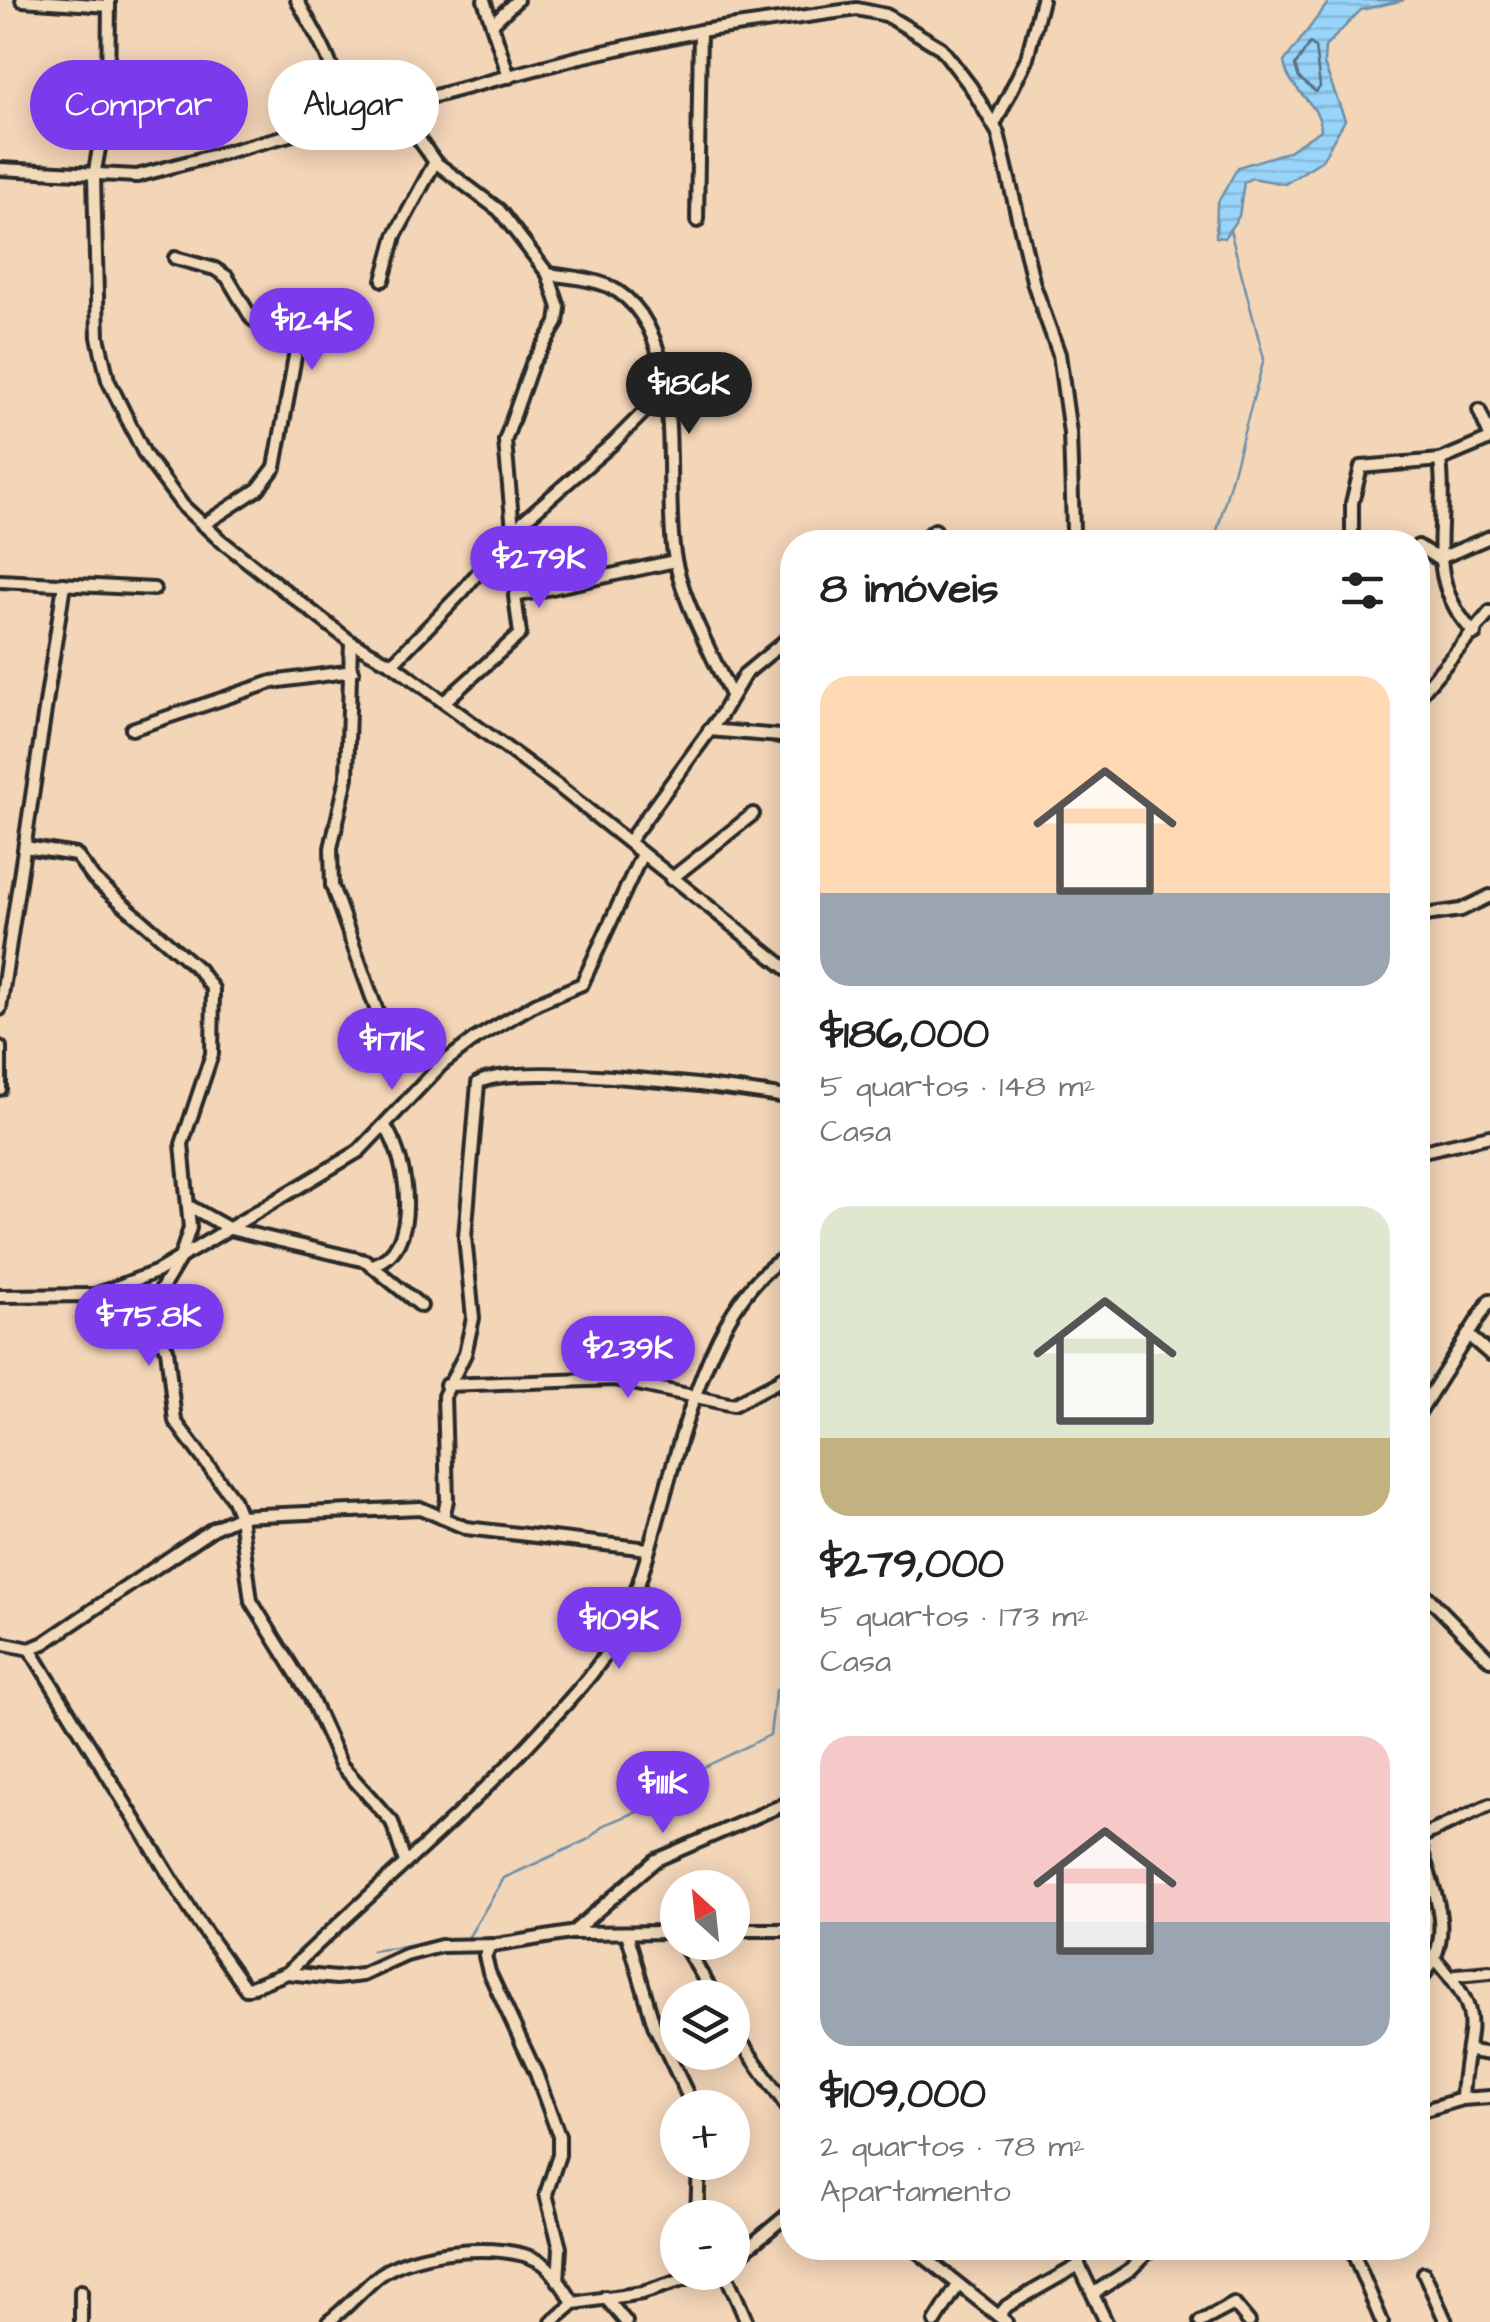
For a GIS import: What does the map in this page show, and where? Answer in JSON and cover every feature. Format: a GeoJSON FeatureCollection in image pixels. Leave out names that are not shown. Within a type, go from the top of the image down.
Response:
{"type":"FeatureCollection","features":[{"type":"Feature","properties":{"kind":"street"},"geometry":{"type":"LineString","coordinates":[[22,0],[109,3],[108,100],[94,176],[101,361],[146,455],[203,524],[352,642],[392,664],[629,842],[780,963]]}},
{"type":"Feature","properties":{"kind":"street"},"geometry":{"type":"LineString","coordinates":[[297,0],[332,60]]}},
{"type":"Feature","properties":{"kind":"street"},"geometry":{"type":"LineString","coordinates":[[484,0],[508,77]]}},
{"type":"Feature","properties":{"kind":"street"},"geometry":{"type":"LineString","coordinates":[[492,24],[518,0]]}},
{"type":"Feature","properties":{"kind":"street"},"geometry":{"type":"LineString","coordinates":[[994,125],[1026,58],[1042,0]]}},
{"type":"Feature","properties":{"kind":"street"},"geometry":{"type":"LineString","coordinates":[[439,95],[700,31],[857,9],[886,15],[940,48],[994,125],[1034,284],[1059,354],[1070,433],[1073,530]]}},
{"type":"Feature","properties":{"kind":"street"},"geometry":{"type":"LineString","coordinates":[[697,221],[700,31]]}},
{"type":"Feature","properties":{"kind":"street"},"geometry":{"type":"LineString","coordinates":[[0,169],[137,176],[268,141]]}},
{"type":"Feature","properties":{"kind":"street"},"geometry":{"type":"LineString","coordinates":[[426,150],[435,162],[499,210],[548,274],[559,308],[557,322],[532,364],[505,441],[513,530]]}},
{"type":"Feature","properties":{"kind":"street"},"geometry":{"type":"LineString","coordinates":[[383,280],[395,236],[435,162]]}},
{"type":"Feature","properties":{"kind":"street"},"geometry":{"type":"LineString","coordinates":[[175,258],[214,269],[227,278],[252,319],[289,341],[296,352],[275,467],[258,489],[203,524]]}},
{"type":"Feature","properties":{"kind":"street"},"geometry":{"type":"LineString","coordinates":[[548,274],[606,285],[630,300],[653,336],[663,393],[675,561],[731,695]]}},
{"type":"Feature","properties":{"kind":"street"},"geometry":{"type":"LineString","coordinates":[[392,664],[462,592],[513,530],[613,444],[663,393]]}},
{"type":"Feature","properties":{"kind":"street"},"geometry":{"type":"LineString","coordinates":[[1352,530],[1352,503],[1361,467],[1440,460],[1490,438],[1479,410]]}},
{"type":"Feature","properties":{"kind":"street"},"geometry":{"type":"LineString","coordinates":[[1440,460],[1443,514],[1438,560],[1457,612],[1475,634]]}},
{"type":"Feature","properties":{"kind":"street"},"geometry":{"type":"LineString","coordinates":[[1438,560],[1490,537]]}},
{"type":"Feature","properties":{"kind":"street"},"geometry":{"type":"LineString","coordinates":[[1430,554],[1438,560]]}},
{"type":"Feature","properties":{"kind":"street"},"geometry":{"type":"LineString","coordinates":[[444,702],[520,634],[516,596],[675,561]]}},
{"type":"Feature","properties":{"kind":"street"},"geometry":{"type":"LineString","coordinates":[[0,580],[154,589]]}},
{"type":"Feature","properties":{"kind":"street"},"geometry":{"type":"LineString","coordinates":[[0,1009],[6,928],[25,847],[64,584]]}},
{"type":"Feature","properties":{"kind":"street"},"geometry":{"type":"LineString","coordinates":[[1430,684],[1490,612]]}},
{"type":"Feature","properties":{"kind":"street"},"geometry":{"type":"LineString","coordinates":[[352,642],[347,777],[331,848],[332,886],[378,1014],[399,1037],[442,1064]]}},
{"type":"Feature","properties":{"kind":"street"},"geometry":{"type":"LineString","coordinates":[[629,842],[745,674],[780,645]]}},
{"type":"Feature","properties":{"kind":"street"},"geometry":{"type":"LineString","coordinates":[[132,729],[272,682],[353,672]]}},
{"type":"Feature","properties":{"kind":"street"},"geometry":{"type":"LineString","coordinates":[[709,730],[780,736]]}},
{"type":"Feature","properties":{"kind":"street"},"geometry":{"type":"LineString","coordinates":[[672,879],[753,814]]}},
{"type":"Feature","properties":{"kind":"street"},"geometry":{"type":"LineString","coordinates":[[25,847],[74,854],[94,878],[210,981],[212,1054],[182,1144],[190,1228],[180,1258],[155,1300],[155,1318],[166,1349],[176,1420],[233,1498],[240,1516],[250,1602],[302,1682],[341,1765],[392,1822],[404,1862]]}},
{"type":"Feature","properties":{"kind":"street"},"geometry":{"type":"LineString","coordinates":[[0,1296],[95,1295],[156,1272],[359,1151],[386,1128],[442,1064],[516,1014],[582,984],[642,854]]}},
{"type":"Feature","properties":{"kind":"street"},"geometry":{"type":"LineString","coordinates":[[1430,914],[1461,910],[1490,896]]}},
{"type":"Feature","properties":{"kind":"street"},"geometry":{"type":"LineString","coordinates":[[0,1047],[0,1089]]}},
{"type":"Feature","properties":{"kind":"street"},"geometry":{"type":"LineString","coordinates":[[444,1518],[446,1386],[465,1354],[473,1318],[464,1237],[481,1080],[690,1081],[780,1096]]}},
{"type":"Feature","properties":{"kind":"street"},"geometry":{"type":"LineString","coordinates":[[373,1265],[393,1255],[404,1234],[404,1169],[398,1145],[386,1128]]}},
{"type":"Feature","properties":{"kind":"street"},"geometry":{"type":"LineString","coordinates":[[1430,1149],[1490,1136]]}},
{"type":"Feature","properties":{"kind":"street"},"geometry":{"type":"LineString","coordinates":[[189,1206],[230,1228],[373,1265],[421,1306]]}},
{"type":"Feature","properties":{"kind":"street"},"geometry":{"type":"LineString","coordinates":[[30,1648],[196,1918],[246,1989],[287,1974],[482,1792],[594,1673],[628,1613],[698,1397],[730,1314],[760,1274],[780,1262]]}},
{"type":"Feature","properties":{"kind":"street"},"geometry":{"type":"LineString","coordinates":[[95,1295],[140,1316],[166,1349]]}},
{"type":"Feature","properties":{"kind":"street"},"geometry":{"type":"LineString","coordinates":[[1430,1395],[1490,1300]]}},
{"type":"Feature","properties":{"kind":"street"},"geometry":{"type":"LineString","coordinates":[[1468,1335],[1490,1354]]}},
{"type":"Feature","properties":{"kind":"street"},"geometry":{"type":"LineString","coordinates":[[446,1386],[615,1379],[733,1406],[780,1380]]}},
{"type":"Feature","properties":{"kind":"street"},"geometry":{"type":"LineString","coordinates":[[0,1644],[30,1648],[62,1632],[214,1528],[240,1516],[420,1508],[466,1528],[648,1549]]}},
{"type":"Feature","properties":{"kind":"street"},"geometry":{"type":"LineString","coordinates":[[1430,1599],[1490,1660]]}},
{"type":"Feature","properties":{"kind":"street"},"geometry":{"type":"LineString","coordinates":[[1430,1833],[1490,1805]]}},
{"type":"Feature","properties":{"kind":"street"},"geometry":{"type":"LineString","coordinates":[[570,1934],[656,1860],[780,1806]]}},
{"type":"Feature","properties":{"kind":"street"},"geometry":{"type":"LineString","coordinates":[[1430,1883],[1442,1944],[1430,1969]]}},
{"type":"Feature","properties":{"kind":"street"},"geometry":{"type":"LineString","coordinates":[[750,1930],[780,1930]]}},
{"type":"Feature","properties":{"kind":"street"},"geometry":{"type":"LineString","coordinates":[[626,1933],[654,2026],[685,2090]]}},
{"type":"Feature","properties":{"kind":"street"},"geometry":{"type":"LineString","coordinates":[[287,1974],[336,1978],[362,1974],[421,1951],[570,1934],[660,1933]]}},
{"type":"Feature","properties":{"kind":"street"},"geometry":{"type":"LineString","coordinates":[[491,1945],[485,1952],[489,1972],[536,2073],[561,2146],[546,2194],[560,2248],[558,2281]]}},
{"type":"Feature","properties":{"kind":"street"},"geometry":{"type":"LineString","coordinates":[[1437,1961],[1476,1994],[1484,2015],[1463,2069],[1462,2100]]}},
{"type":"Feature","properties":{"kind":"street"},"geometry":{"type":"LineString","coordinates":[[1457,1976],[1490,1972]]}},
{"type":"Feature","properties":{"kind":"street"},"geometry":{"type":"LineString","coordinates":[[1471,2051],[1490,2054]]}},
{"type":"Feature","properties":{"kind":"street"},"geometry":{"type":"LineString","coordinates":[[750,2054],[780,2097]]}},
{"type":"Feature","properties":{"kind":"street"},"geometry":{"type":"LineString","coordinates":[[1430,2109],[1490,2097]]}},
{"type":"Feature","properties":{"kind":"street"},"geometry":{"type":"LineString","coordinates":[[750,2246],[780,2222]]}},
{"type":"Feature","properties":{"kind":"street"},"geometry":{"type":"LineString","coordinates":[[328,2322],[381,2274],[403,2263],[451,2252],[512,2252],[537,2259],[574,2302]]}},
{"type":"Feature","properties":{"kind":"street"},"geometry":{"type":"LineString","coordinates":[[928,2260],[1003,2319],[1079,2265]]}},
{"type":"Feature","properties":{"kind":"street"},"geometry":{"type":"LineString","coordinates":[[1079,2260],[1106,2322]]}},
{"type":"Feature","properties":{"kind":"street"},"geometry":{"type":"LineString","coordinates":[[1094,2294],[1141,2260]]}},
{"type":"Feature","properties":{"kind":"street"},"geometry":{"type":"LineString","coordinates":[[1356,2260],[1382,2322]]}},
{"type":"Feature","properties":{"kind":"street"},"geometry":{"type":"LineString","coordinates":[[1424,2273],[1446,2322]]}},
{"type":"Feature","properties":{"kind":"street"},"geometry":{"type":"LineString","coordinates":[[935,2322],[958,2286]]}},
{"type":"Feature","properties":{"kind":"street"},"geometry":{"type":"LineString","coordinates":[[552,2322],[574,2302],[642,2293],[660,2287]]}},
{"type":"Feature","properties":{"kind":"street"},"geometry":{"type":"LineString","coordinates":[[733,2290],[747,2322]]}},
{"type":"Feature","properties":{"kind":"street"},"geometry":{"type":"LineString","coordinates":[[81,2291],[81,2322]]}},
{"type":"Feature","properties":{"kind":"street"},"geometry":{"type":"LineString","coordinates":[[606,2297],[626,2322]]}},
{"type":"Feature","properties":{"kind":"street"},"geometry":{"type":"LineString","coordinates":[[1200,2322],[1234,2304],[1249,2322]]}},
{"type":"Feature","properties":{"kind":"water"},"geometry":{"type":"Polygon","coordinates":[[[1330,0],[1404,0],[1361,10],[1325,47],[1324,64],[1345,120],[1322,160],[1285,184],[1252,178],[1244,182],[1239,216],[1224,238],[1216,237],[1217,204],[1238,167],[1287,152],[1321,130],[1315,111],[1291,81],[1284,62],[1330,0]]]}},
{"type":"Feature","properties":{"kind":"waterway"},"geometry":{"type":"LineString","coordinates":[[1217,530],[1264,359],[1230,230]]}},
{"type":"Feature","properties":{"kind":"waterway"},"geometry":{"type":"LineString","coordinates":[[447,1941],[468,1938],[504,1878],[589,1839],[604,1825],[642,1810],[684,1777],[770,1735],[775,1693],[780,1685]]}},
{"type":"Feature","properties":{"kind":"waterway"},"geometry":{"type":"LineString","coordinates":[[371,1951],[434,1943]]}}]}
